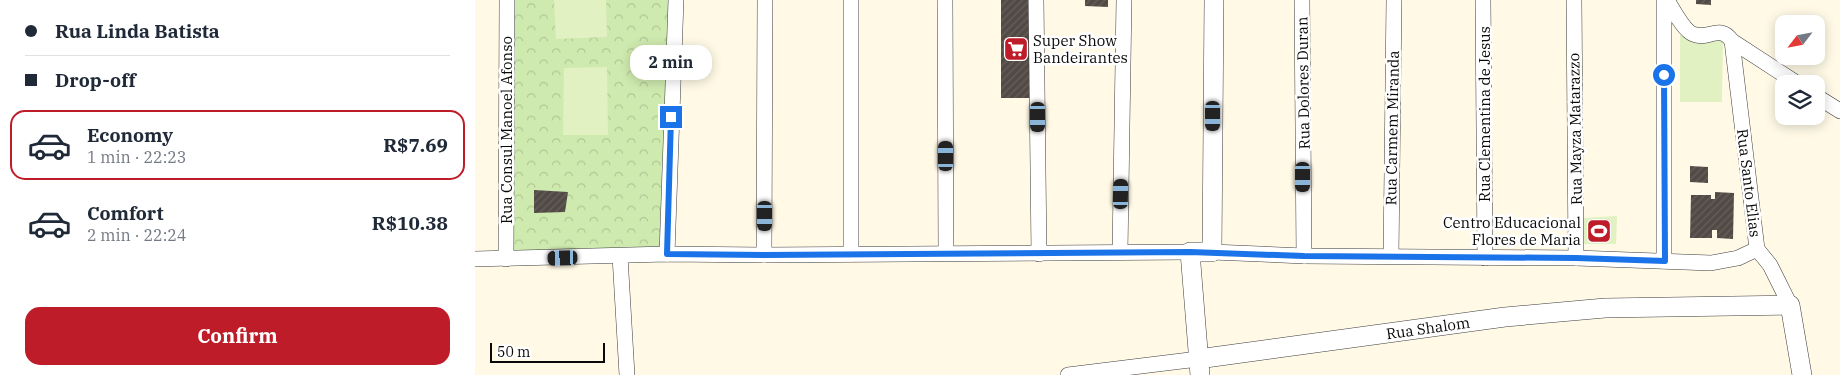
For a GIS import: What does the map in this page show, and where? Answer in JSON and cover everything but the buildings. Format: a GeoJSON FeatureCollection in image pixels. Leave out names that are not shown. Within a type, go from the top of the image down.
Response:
{"type":"FeatureCollection","features":[{"type":"Feature","properties":{"kind":"street","name":"Rua Consul Manoel Afonso"},"geometry":{"type":"LineString","coordinates":[[506,259],[507,0]]}},
{"type":"Feature","properties":{"kind":"street"},"geometry":{"type":"LineString","coordinates":[[667,254],[675,0]]}},
{"type":"Feature","properties":{"kind":"street"},"geometry":{"type":"LineString","coordinates":[[764,255],[765,0]]}},
{"type":"Feature","properties":{"kind":"street"},"geometry":{"type":"LineString","coordinates":[[851,0],[851,254]]}},
{"type":"Feature","properties":{"kind":"street"},"geometry":{"type":"LineString","coordinates":[[945,0],[946,253]]}},
{"type":"Feature","properties":{"kind":"street"},"geometry":{"type":"LineString","coordinates":[[1037,0],[1039,254]]}},
{"type":"Feature","properties":{"kind":"street"},"geometry":{"type":"LineString","coordinates":[[1120,252],[1124,0]]}},
{"type":"Feature","properties":{"kind":"street"},"geometry":{"type":"LineString","coordinates":[[1212,252],[1214,0]]}},
{"type":"Feature","properties":{"kind":"street","name":"Rua Dolores Duran"},"geometry":{"type":"LineString","coordinates":[[1302,0],[1304,256]]}},
{"type":"Feature","properties":{"kind":"street","name":"Rua Carmem Miranda"},"geometry":{"type":"LineString","coordinates":[[1391,256],[1393,0]]}},
{"type":"Feature","properties":{"kind":"street","name":"Rua Clementina de Jesus"},"geometry":{"type":"LineString","coordinates":[[1483,0],[1485,258]]}},
{"type":"Feature","properties":{"kind":"street","name":"Rua Mayza Matarazzo"},"geometry":{"type":"LineString","coordinates":[[1574,0],[1576,258]]}},
{"type":"Feature","properties":{"kind":"street"},"geometry":{"type":"LineString","coordinates":[[1665,261],[1666,0]]}},
{"type":"Feature","properties":{"kind":"street"},"geometry":{"type":"LineString","coordinates":[[1666,0],[1689,32],[1696,36],[1721,32],[1784,75]]}},
{"type":"Feature","properties":{"kind":"street","name":"Rua Santo Elias"},"geometry":{"type":"LineString","coordinates":[[1732,41],[1757,249],[1770,265],[1789,305],[1802,375]]}},
{"type":"Feature","properties":{"kind":"street"},"geometry":{"type":"LineString","coordinates":[[1825,102],[1840,111]]}},
{"type":"Feature","properties":{"kind":"street"},"geometry":{"type":"LineString","coordinates":[[475,259],[667,254],[1212,252],[1304,256],[1576,258],[1711,264],[1738,258],[1757,249]]}},
{"type":"Feature","properties":{"kind":"street"},"geometry":{"type":"LineString","coordinates":[[1190,252],[1199,367]]}},
{"type":"Feature","properties":{"kind":"street"},"geometry":{"type":"LineString","coordinates":[[620,256],[627,375]]}},
{"type":"Feature","properties":{"kind":"street","name":"Rua Shalom"},"geometry":{"type":"LineString","coordinates":[[1068,375],[1199,367],[1505,317],[1605,308],[1789,305]]}},
{"type":"Feature","properties":{"kind":"green space"},"geometry":{"type":"Polygon","coordinates":[[[513,0],[675,0],[667,254],[506,259],[513,0]]]}},
{"type":"Feature","properties":{"kind":"green space"},"geometry":{"type":"Polygon","coordinates":[[[554,0],[606,0],[607,37],[556,39],[554,0]]]}},
{"type":"Feature","properties":{"kind":"green space"},"geometry":{"type":"Polygon","coordinates":[[[1680,35],[1723,37],[1722,102],[1680,102],[1680,35]]]}},
{"type":"Feature","properties":{"kind":"green space"},"geometry":{"type":"Polygon","coordinates":[[[607,67],[608,135],[563,135],[564,68],[607,67]]]}},
{"type":"Feature","properties":{"kind":"green space","name":"Centro Educacional Flores de Maria"},"geometry":{"type":"Polygon","coordinates":[[[1617,216],[1616,244],[1581,244],[1582,218],[1617,216]]]}},
{"type":"Feature","properties":{"kind":"place","name":"Super Show Bandeirantes"},"geometry":{"type":"Point","coordinates":[1016,49]}},
{"type":"Feature","properties":{"kind":"place","name":"Centro Educacional Flores de Maria"},"geometry":{"type":"Point","coordinates":[1599,231]}},
{"type":"Feature","properties":{"kind":"route"},"geometry":{"type":"LineString","coordinates":[[671,117],[667,254],[1212,252],[1304,256],[1576,258],[1665,261],[1664,75]]}}]}
